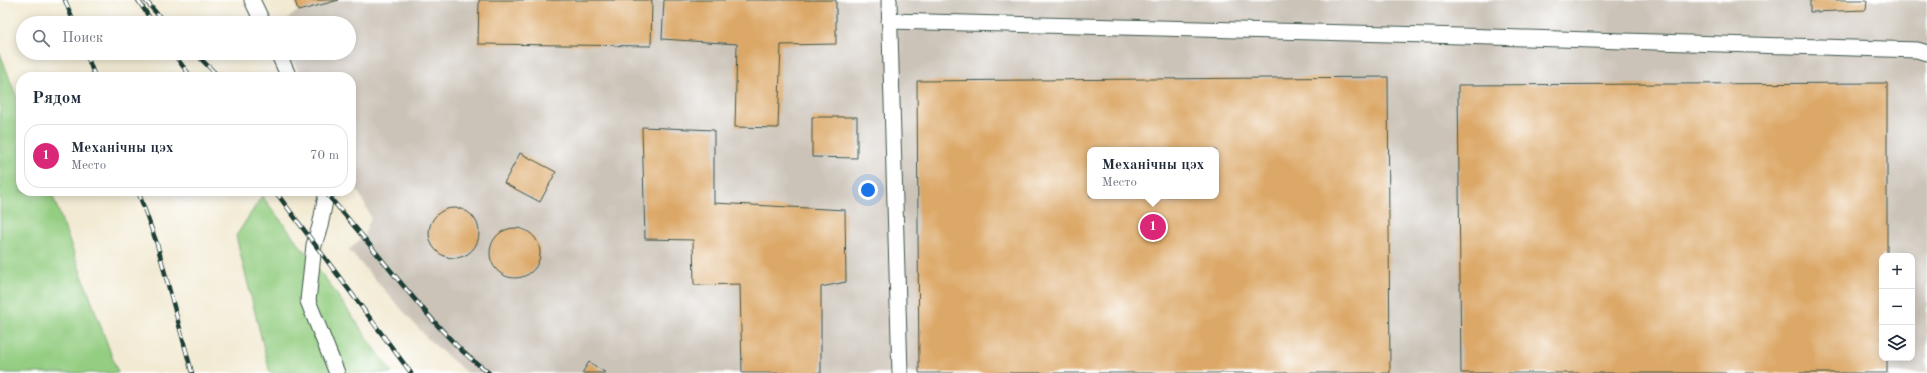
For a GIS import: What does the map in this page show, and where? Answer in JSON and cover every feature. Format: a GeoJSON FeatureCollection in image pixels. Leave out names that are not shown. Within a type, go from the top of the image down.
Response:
{"type":"FeatureCollection","features":[{"type":"Feature","properties":{"kind":"lane"},"geometry":{"type":"LineString","coordinates":[[252,0],[260,16]]}},
{"type":"Feature","properties":{"kind":"lane"},"geometry":{"type":"LineString","coordinates":[[889,0],[900,373]]}},
{"type":"Feature","properties":{"kind":"lane"},"geometry":{"type":"LineString","coordinates":[[889,22],[1436,35],[1917,50],[1927,52]]}},
{"type":"Feature","properties":{"kind":"lane"},"geometry":{"type":"LineString","coordinates":[[281,60],[287,72]]}},
{"type":"Feature","properties":{"kind":"lane"},"geometry":{"type":"LineString","coordinates":[[326,196],[320,226],[314,245],[308,301],[337,373]]}},
{"type":"Feature","properties":{"kind":"shaded area"},"geometry":{"type":"Polygon","coordinates":[[[295,0],[1927,0],[1927,373],[467,373],[428,339],[349,250],[364,236],[371,217],[356,187],[356,72],[298,72],[292,60],[356,60],[356,16],[291,16],[298,11],[295,0]]]}},
{"type":"Feature","properties":{"kind":"green space"},"geometry":{"type":"Polygon","coordinates":[[[0,53],[16,96],[16,196],[53,196],[118,373],[0,373],[0,53]]]}},
{"type":"Feature","properties":{"kind":"green space"},"geometry":{"type":"Polygon","coordinates":[[[262,196],[328,282],[392,373],[270,373],[236,236],[262,196]]]}},
{"type":"Feature","properties":{"kind":"building"},"geometry":{"type":"Polygon","coordinates":[[[295,0],[339,0],[298,11],[295,0]]]}},
{"type":"Feature","properties":{"kind":"building"},"geometry":{"type":"Polygon","coordinates":[[[479,0],[652,0],[651,46],[478,44],[479,0]]]}},
{"type":"Feature","properties":{"kind":"building"},"geometry":{"type":"Polygon","coordinates":[[[664,0],[836,0],[836,44],[781,45],[778,128],[735,127],[737,44],[662,39],[664,0]]]}},
{"type":"Feature","properties":{"kind":"building"},"geometry":{"type":"Polygon","coordinates":[[[1810,0],[1867,0],[1866,10],[1810,12],[1810,0]]]}},
{"type":"Feature","properties":{"kind":"building"},"geometry":{"type":"Polygon","coordinates":[[[1388,77],[1390,373],[919,373],[917,81],[1388,77]]]}},
{"type":"Feature","properties":{"kind":"building"},"geometry":{"type":"Polygon","coordinates":[[[1887,83],[1887,253],[1879,253],[1879,361],[1887,361],[1887,373],[1461,373],[1458,85],[1887,83]]]}},
{"type":"Feature","properties":{"kind":"building"},"geometry":{"type":"Polygon","coordinates":[[[812,117],[857,117],[857,158],[812,157],[812,117]]]}},
{"type":"Feature","properties":{"kind":"building"},"geometry":{"type":"Polygon","coordinates":[[[642,127],[714,130],[714,203],[845,210],[846,282],[821,287],[821,373],[742,373],[740,284],[694,285],[693,240],[645,239],[642,127]]]}},
{"type":"Feature","properties":{"kind":"building"},"geometry":{"type":"Polygon","coordinates":[[[520,153],[556,172],[540,202],[504,183],[520,153]]]}},
{"type":"Feature","properties":{"kind":"building"},"geometry":{"type":"Polygon","coordinates":[[[449,208],[459,208],[472,215],[479,228],[479,238],[472,251],[459,258],[449,258],[440,254],[433,247],[429,238],[429,228],[433,219],[440,212],[449,208]]]}},
{"type":"Feature","properties":{"kind":"building"},"geometry":{"type":"Polygon","coordinates":[[[510,228],[520,228],[533,235],[540,248],[540,258],[533,271],[520,278],[510,278],[501,274],[494,267],[490,258],[490,248],[494,239],[501,232],[510,228]]]}},
{"type":"Feature","properties":{"kind":"building"},"geometry":{"type":"Polygon","coordinates":[[[589,362],[606,373],[582,373],[589,362]]]}},
{"type":"Feature","properties":{"kind":"railway"},"geometry":{"type":"LineString","coordinates":[[65,0],[71,16]]}},
{"type":"Feature","properties":{"kind":"railway"},"geometry":{"type":"LineString","coordinates":[[138,0],[148,16]]}},
{"type":"Feature","properties":{"kind":"railway"},"geometry":{"type":"LineString","coordinates":[[145,0],[159,16]]}},
{"type":"Feature","properties":{"kind":"railway"},"geometry":{"type":"LineString","coordinates":[[89,60],[93,72]]}},
{"type":"Feature","properties":{"kind":"railway"},"geometry":{"type":"LineString","coordinates":[[178,60],[187,72]]}},
{"type":"Feature","properties":{"kind":"railway"},"geometry":{"type":"LineString","coordinates":[[202,60],[214,72]]}},
{"type":"Feature","properties":{"kind":"railway"},"geometry":{"type":"LineString","coordinates":[[140,196],[157,244],[192,373]]}},
{"type":"Feature","properties":{"kind":"railway"},"geometry":{"type":"LineString","coordinates":[[279,196],[411,373]]}},
{"type":"Feature","properties":{"kind":"railway"},"geometry":{"type":"LineString","coordinates":[[328,196],[441,329],[462,351],[489,373]]}},
{"type":"Feature","properties":{"kind":"place","name":"Механічны цэх"},"geometry":{"type":"Point","coordinates":[1153,227]}}]}
